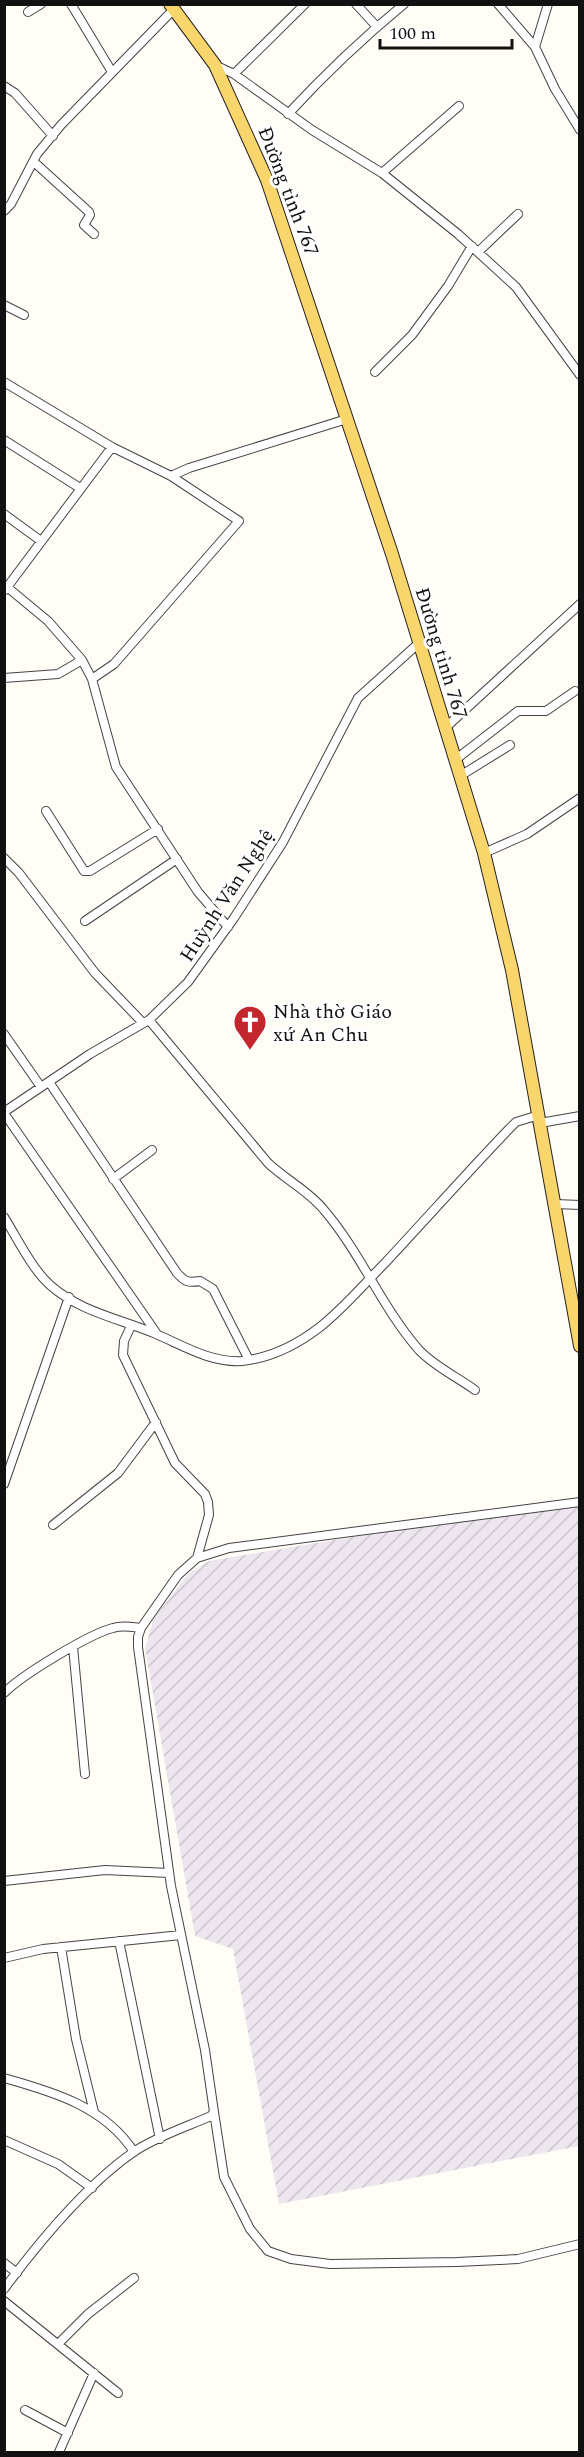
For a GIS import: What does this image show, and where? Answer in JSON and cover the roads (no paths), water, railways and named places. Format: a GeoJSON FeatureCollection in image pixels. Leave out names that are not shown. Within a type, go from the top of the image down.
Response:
{"type":"FeatureCollection","features":[{"type":"Feature","properties":{"kind":"main road","name":"Đường tỉnh 767"},"geometry":{"type":"LineString","coordinates":[[172,7],[215,65],[267,180],[392,554],[484,853],[512,970],[555,1204],[574,1284],[579,1346]]}},
{"type":"Feature","properties":{"kind":"street"},"geometry":{"type":"LineString","coordinates":[[28,12],[41,4]]}},
{"type":"Feature","properties":{"kind":"street"},"geometry":{"type":"LineString","coordinates":[[71,4],[112,72]]}},
{"type":"Feature","properties":{"kind":"street"},"geometry":{"type":"LineString","coordinates":[[234,74],[305,4]]}},
{"type":"Feature","properties":{"kind":"street"},"geometry":{"type":"LineString","coordinates":[[356,4],[377,27]]}},
{"type":"Feature","properties":{"kind":"street"},"geometry":{"type":"LineString","coordinates":[[288,114],[317,83],[404,4]]}},
{"type":"Feature","properties":{"kind":"street"},"geometry":{"type":"LineString","coordinates":[[498,4],[536,47],[555,89],[579,130]]}},
{"type":"Feature","properties":{"kind":"street"},"geometry":{"type":"LineString","coordinates":[[536,47],[548,4]]}},
{"type":"Feature","properties":{"kind":"street"},"geometry":{"type":"LineString","coordinates":[[4,211],[11,204],[33,162],[53,135],[172,7]]}},
{"type":"Feature","properties":{"kind":"street"},"geometry":{"type":"LineString","coordinates":[[215,65],[234,74],[288,114],[382,173],[475,249],[516,287],[579,375]]}},
{"type":"Feature","properties":{"kind":"street"},"geometry":{"type":"LineString","coordinates":[[4,86],[15,93],[53,135]]}},
{"type":"Feature","properties":{"kind":"street"},"geometry":{"type":"LineString","coordinates":[[382,173],[459,106]]}},
{"type":"Feature","properties":{"kind":"street"},"geometry":{"type":"LineString","coordinates":[[33,162],[88,212],[90,215],[84,225],[94,234]]}},
{"type":"Feature","properties":{"kind":"street"},"geometry":{"type":"LineString","coordinates":[[375,372],[412,335],[475,249],[518,214]]}},
{"type":"Feature","properties":{"kind":"street"},"geometry":{"type":"LineString","coordinates":[[4,305],[24,315]]}},
{"type":"Feature","properties":{"kind":"street"},"geometry":{"type":"LineString","coordinates":[[4,382],[112,447],[171,476],[238,519],[238,524],[114,664],[92,679]]}},
{"type":"Feature","properties":{"kind":"street"},"geometry":{"type":"LineString","coordinates":[[171,476],[189,468],[347,420]]}},
{"type":"Feature","properties":{"kind":"street"},"geometry":{"type":"LineString","coordinates":[[4,440],[80,488]]}},
{"type":"Feature","properties":{"kind":"street"},"geometry":{"type":"LineString","coordinates":[[112,447],[6,589],[48,621],[82,660],[92,679],[116,767],[198,892],[228,927]]}},
{"type":"Feature","properties":{"kind":"street"},"geometry":{"type":"LineString","coordinates":[[4,514],[41,541]]}},
{"type":"Feature","properties":{"kind":"street"},"geometry":{"type":"LineString","coordinates":[[444,729],[579,604]]}},
{"type":"Feature","properties":{"kind":"street","name":"Huỳnh Văn Nghệ"},"geometry":{"type":"LineString","coordinates":[[4,1113],[45,1084],[146,1021],[188,982],[228,927],[283,842],[358,698],[419,643]]}},
{"type":"Feature","properties":{"kind":"street"},"geometry":{"type":"LineString","coordinates":[[4,678],[58,674],[82,660]]}},
{"type":"Feature","properties":{"kind":"street"},"geometry":{"type":"LineString","coordinates":[[455,760],[518,711],[546,711],[575,691]]}},
{"type":"Feature","properties":{"kind":"street"},"geometry":{"type":"LineString","coordinates":[[460,776],[510,745]]}},
{"type":"Feature","properties":{"kind":"street"},"geometry":{"type":"LineString","coordinates":[[484,853],[527,834],[579,798]]}},
{"type":"Feature","properties":{"kind":"street"},"geometry":{"type":"LineString","coordinates":[[46,811],[84,871],[90,871],[158,829]]}},
{"type":"Feature","properties":{"kind":"street"},"geometry":{"type":"LineString","coordinates":[[4,858],[19,873],[94,973],[146,1021],[268,1163],[286,1180],[312,1197],[325,1211],[420,1351],[475,1390]]}},
{"type":"Feature","properties":{"kind":"street"},"geometry":{"type":"LineString","coordinates":[[85,921],[177,859]]}},
{"type":"Feature","properties":{"kind":"street"},"geometry":{"type":"LineString","coordinates":[[4,1034],[45,1084],[184,1281],[189,1283],[200,1281],[213,1289],[249,1360]]}},
{"type":"Feature","properties":{"kind":"street"},"geometry":{"type":"LineString","coordinates":[[4,1113],[157,1334]]}},
{"type":"Feature","properties":{"kind":"street"},"geometry":{"type":"LineString","coordinates":[[4,1217],[45,1280],[69,1297],[104,1316],[157,1334],[183,1348],[222,1359],[249,1360],[266,1356],[297,1342],[321,1326],[371,1277],[516,1122],[579,1116]]}},
{"type":"Feature","properties":{"kind":"street"},"geometry":{"type":"LineString","coordinates":[[113,1179],[152,1150]]}},
{"type":"Feature","properties":{"kind":"street"},"geometry":{"type":"LineString","coordinates":[[555,1204],[579,1205]]}},
{"type":"Feature","properties":{"kind":"street"},"geometry":{"type":"LineString","coordinates":[[4,1484],[69,1297]]}},
{"type":"Feature","properties":{"kind":"street"},"geometry":{"type":"LineString","coordinates":[[131,1326],[123,1341],[123,1356],[175,1463],[205,1494],[208,1502],[209,1515],[197,1558]]}},
{"type":"Feature","properties":{"kind":"street"},"geometry":{"type":"LineString","coordinates":[[53,1525],[118,1473],[156,1422]]}},
{"type":"Feature","properties":{"kind":"street"},"geometry":{"type":"LineString","coordinates":[[579,1502],[240,1547],[197,1558],[178,1575],[141,1628],[138,1637],[169,1873],[205,2050],[224,2178],[250,2229],[268,2251],[291,2259],[330,2264],[518,2259],[579,2244]]}},
{"type":"Feature","properties":{"kind":"street"},"geometry":{"type":"LineString","coordinates":[[4,1693],[16,1681],[73,1647],[111,1628],[122,1626],[141,1628]]}},
{"type":"Feature","properties":{"kind":"street"},"geometry":{"type":"LineString","coordinates":[[73,1647],[85,1774]]}},
{"type":"Feature","properties":{"kind":"street"},"geometry":{"type":"LineString","coordinates":[[4,1881],[105,1870],[169,1873]]}},
{"type":"Feature","properties":{"kind":"street"},"geometry":{"type":"LineString","coordinates":[[4,1958],[42,1949],[181,1935]]}},
{"type":"Feature","properties":{"kind":"street"},"geometry":{"type":"LineString","coordinates":[[119,1941],[159,2139]]}},
{"type":"Feature","properties":{"kind":"street"},"geometry":{"type":"LineString","coordinates":[[61,1947],[76,2039],[94,2112]]}},
{"type":"Feature","properties":{"kind":"street"},"geometry":{"type":"LineString","coordinates":[[4,2078],[65,2098],[94,2112],[117,2129],[135,2152]]}},
{"type":"Feature","properties":{"kind":"street"},"geometry":{"type":"LineString","coordinates":[[4,2289],[66,2215],[92,2188],[135,2152],[211,2116],[214,2112]]}},
{"type":"Feature","properties":{"kind":"street"},"geometry":{"type":"LineString","coordinates":[[4,2140],[58,2164],[92,2188]]}},
{"type":"Feature","properties":{"kind":"street"},"geometry":{"type":"LineString","coordinates":[[4,2263],[16,2273]]}},
{"type":"Feature","properties":{"kind":"street"},"geometry":{"type":"LineString","coordinates":[[59,2343],[96,2307],[134,2278]]}},
{"type":"Feature","properties":{"kind":"street"},"geometry":{"type":"LineString","coordinates":[[4,2301],[59,2343],[118,2393]]}},
{"type":"Feature","properties":{"kind":"street"},"geometry":{"type":"LineString","coordinates":[[59,2452],[94,2373]]}},
{"type":"Feature","properties":{"kind":"street"},"geometry":{"type":"LineString","coordinates":[[24,2410],[68,2433]]}},
{"type":"Feature","properties":{"kind":"place","name":"Nhà thờ Giáo xứ An Chu"},"geometry":{"type":"Point","coordinates":[250,1051]}}]}
